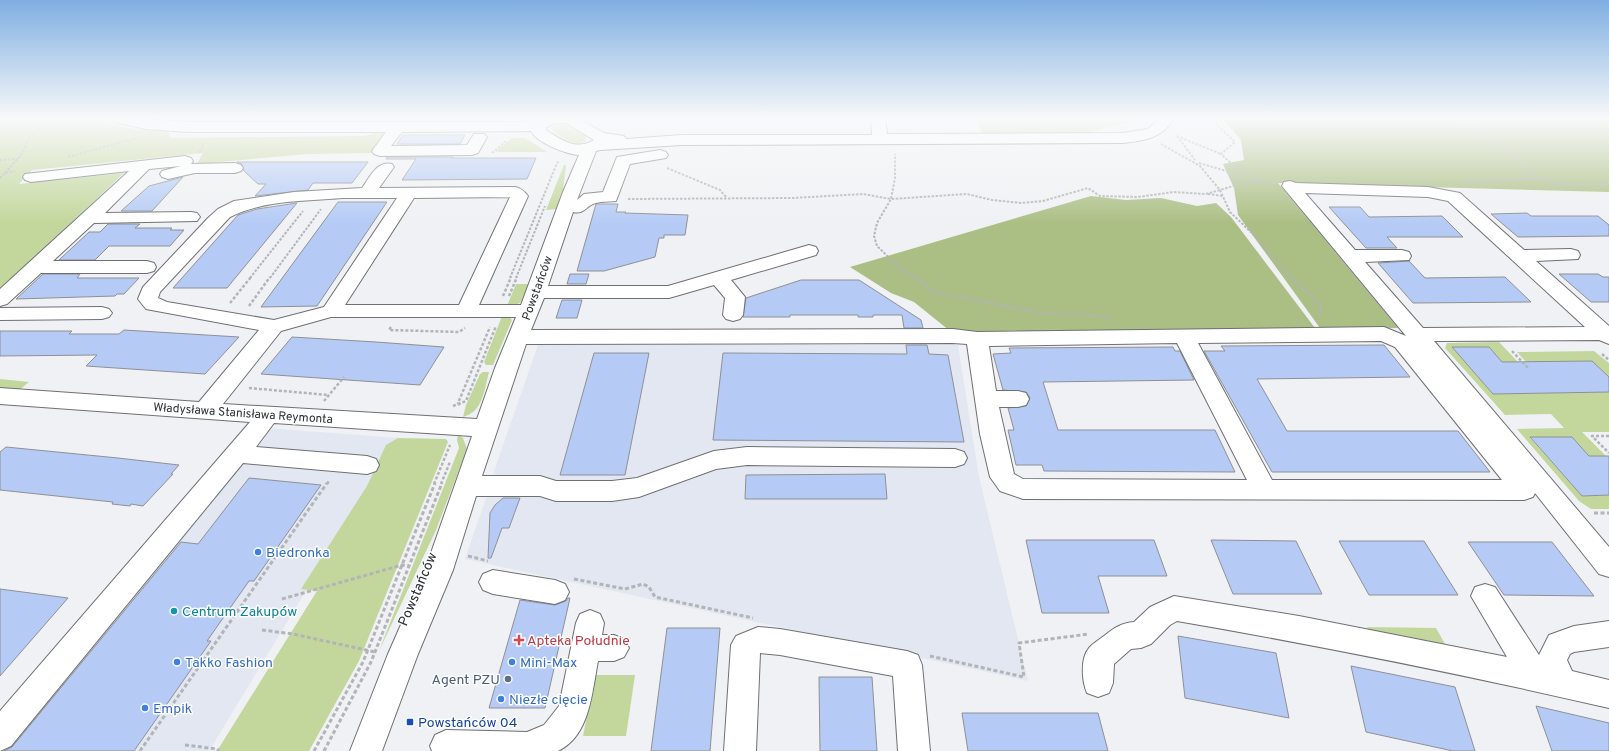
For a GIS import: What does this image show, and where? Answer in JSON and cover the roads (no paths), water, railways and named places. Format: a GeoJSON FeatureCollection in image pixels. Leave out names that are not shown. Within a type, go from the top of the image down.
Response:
{"type":"FeatureCollection","features":[{"type":"Feature","properties":{"kind":"street"},"geometry":{"type":"LineString","coordinates":[[562,154],[564,157],[571,154]]}},
{"type":"Feature","properties":{"kind":"street","name":"Powstańców"},"geometry":{"type":"LineString","coordinates":[[366,751],[403,654],[430,594],[506,368],[536,292],[558,258],[575,200],[579,176],[590,154]]}},
{"type":"Feature","properties":{"kind":"street"},"geometry":{"type":"LineString","coordinates":[[575,200],[610,197],[623,160],[664,154]]}},
{"type":"Feature","properties":{"kind":"street","name":"Powstańców"},"geometry":{"type":"LineString","coordinates":[[564,157],[575,200]]}},
{"type":"Feature","properties":{"kind":"street"},"geometry":{"type":"LineString","coordinates":[[24,174],[185,161]]}},
{"type":"Feature","properties":{"kind":"street"},"geometry":{"type":"LineString","coordinates":[[0,300],[122,189],[144,165]]}},
{"type":"Feature","properties":{"kind":"street"},"geometry":{"type":"LineString","coordinates":[[367,193],[386,167]]}},
{"type":"Feature","properties":{"kind":"street"},"geometry":{"type":"LineString","coordinates":[[122,189],[185,170],[235,168]]}},
{"type":"Feature","properties":{"kind":"street"},"geometry":{"type":"LineString","coordinates":[[1607,334],[1459,201],[1444,194],[1428,192],[1291,187],[1417,335],[1598,540],[1609,566]]}},
{"type":"Feature","properties":{"kind":"street"},"geometry":{"type":"LineString","coordinates":[[467,310],[519,196],[515,192],[333,194],[256,202],[232,208],[214,222],[150,291],[148,299],[153,305],[274,326],[331,311],[529,311]]}},
{"type":"Feature","properties":{"kind":"street"},"geometry":{"type":"LineString","coordinates":[[331,311],[409,193]]}},
{"type":"Feature","properties":{"kind":"street"},"geometry":{"type":"LineString","coordinates":[[91,218],[192,218]]}},
{"type":"Feature","properties":{"kind":"street"},"geometry":{"type":"LineString","coordinates":[[536,292],[662,293],[676,291],[809,251]]}},
{"type":"Feature","properties":{"kind":"street"},"geometry":{"type":"LineString","coordinates":[[1520,256],[1571,255]]}},
{"type":"Feature","properties":{"kind":"street"},"geometry":{"type":"LineString","coordinates":[[1350,256],[1402,256]]}},
{"type":"Feature","properties":{"kind":"street"},"geometry":{"type":"LineString","coordinates":[[36,267],[147,267]]}},
{"type":"Feature","properties":{"kind":"street"},"geometry":{"type":"LineString","coordinates":[[719,278],[734,297],[733,315]]}},
{"type":"Feature","properties":{"kind":"street"},"geometry":{"type":"LineString","coordinates":[[0,314],[102,313]]}},
{"type":"Feature","properties":{"kind":"street"},"geometry":{"type":"LineString","coordinates":[[204,411],[274,326]]}},
{"type":"Feature","properties":{"kind":"street"},"geometry":{"type":"LineString","coordinates":[[519,337],[953,336],[977,339],[1384,334],[1402,342],[1524,490],[1029,490],[1015,488],[1007,483],[1002,477],[986,399],[977,339]]}},
{"type":"Feature","properties":{"kind":"street"},"geometry":{"type":"LineString","coordinates":[[1417,335],[1607,334]]}},
{"type":"Feature","properties":{"kind":"street"},"geometry":{"type":"LineString","coordinates":[[1184,337],[1265,490]]}},
{"type":"Feature","properties":{"kind":"street","name":"Władysława Stanisława Reymonta"},"geometry":{"type":"LineString","coordinates":[[0,396],[453,429],[486,428]]}},
{"type":"Feature","properties":{"kind":"street"},"geometry":{"type":"LineString","coordinates":[[986,399],[1018,399]]}},
{"type":"Feature","properties":{"kind":"street"},"geometry":{"type":"LineString","coordinates":[[0,735],[237,454],[268,415]]}},
{"type":"Feature","properties":{"kind":"street","name":"Powstańców"},"geometry":{"type":"LineString","coordinates":[[351,751],[393,643],[486,428]]}},
{"type":"Feature","properties":{"kind":"street"},"geometry":{"type":"LineString","coordinates":[[237,454],[367,465]]}},
{"type":"Feature","properties":{"kind":"street"},"geometry":{"type":"LineString","coordinates":[[467,486],[540,486],[556,491],[612,492],[639,487],[714,460],[747,456],[955,458]]}},
{"type":"Feature","properties":{"kind":"street"},"geometry":{"type":"LineString","coordinates":[[493,582],[555,592]]}},
{"type":"Feature","properties":{"kind":"street"},"geometry":{"type":"LineString","coordinates":[[1485,596],[1549,680]]}},
{"type":"Feature","properties":{"kind":"street"},"geometry":{"type":"LineString","coordinates":[[1098,683],[1099,658],[1125,636],[1142,635],[1160,616],[1174,608],[1299,629],[1549,680],[1609,694]]}},
{"type":"Feature","properties":{"kind":"street"},"geometry":{"type":"LineString","coordinates":[[1549,680],[1552,660],[1559,644],[1574,639],[1609,634]]}},
{"type":"Feature","properties":{"kind":"street"},"geometry":{"type":"LineString","coordinates":[[446,746],[528,748],[555,736],[573,712],[596,639]]}},
{"type":"Feature","properties":{"kind":"street"},"geometry":{"type":"LineString","coordinates":[[740,751],[746,645],[758,640],[780,642],[907,665],[914,751]]}},
{"type":"Feature","properties":{"kind":"place","name":"Biedronka"},"geometry":{"type":"Point","coordinates":[258,552]}},
{"type":"Feature","properties":{"kind":"place","name":"Centrum Zakupów"},"geometry":{"type":"Point","coordinates":[174,611]}},
{"type":"Feature","properties":{"kind":"place","name":"Apteka Południe"},"geometry":{"type":"Point","coordinates":[519,640]}},
{"type":"Feature","properties":{"kind":"place","name":"Takko Fashion"},"geometry":{"type":"Point","coordinates":[177,662]}},
{"type":"Feature","properties":{"kind":"place","name":"Mini-Max"},"geometry":{"type":"Point","coordinates":[512,662]}},
{"type":"Feature","properties":{"kind":"place","name":"Agent PZU"},"geometry":{"type":"Point","coordinates":[508,679]}},
{"type":"Feature","properties":{"kind":"place","name":"Niezłe cięcie"},"geometry":{"type":"Point","coordinates":[501,699]}},
{"type":"Feature","properties":{"kind":"place","name":"Empik"},"geometry":{"type":"Point","coordinates":[145,708]}},
{"type":"Feature","properties":{"kind":"place","name":"Powstańców 04"},"geometry":{"type":"Point","coordinates":[410,722]}}]}
